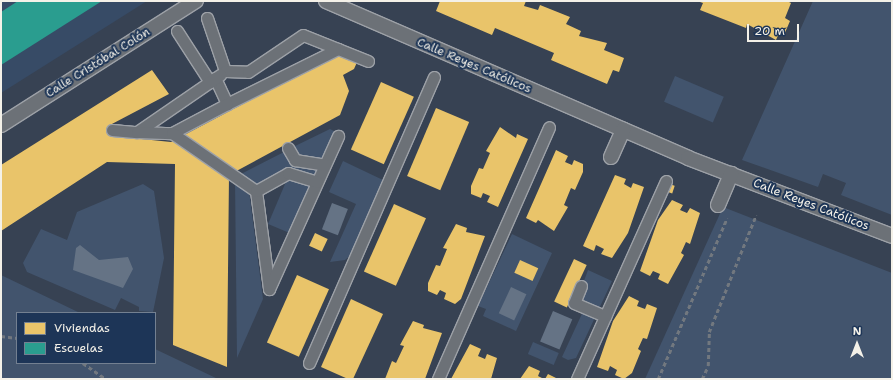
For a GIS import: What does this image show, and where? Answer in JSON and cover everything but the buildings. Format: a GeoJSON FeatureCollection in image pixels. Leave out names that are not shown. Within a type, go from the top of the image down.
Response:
{"type":"FeatureCollection","features":[{"type":"Feature","properties":{"kind":"street","name":"Calle Cristóbal Colón"},"geometry":{"type":"LineString","coordinates":[[1,125],[196,1]]}},
{"type":"Feature","properties":{"kind":"street","name":"Calle Reyes Católicos"},"geometry":{"type":"LineString","coordinates":[[326,1],[623,130],[731,174],[892,236]]}},
{"type":"Feature","properties":{"kind":"street"},"geometry":{"type":"LineString","coordinates":[[207,18],[225,71]]}},
{"type":"Feature","properties":{"kind":"street"},"geometry":{"type":"LineString","coordinates":[[177,31],[227,104]]}},
{"type":"Feature","properties":{"kind":"street"},"geometry":{"type":"LineString","coordinates":[[137,132],[225,71],[248,72],[303,35],[368,61]]}},
{"type":"Feature","properties":{"kind":"street"},"geometry":{"type":"LineString","coordinates":[[112,130],[172,133],[338,49]]}},
{"type":"Feature","properties":{"kind":"street"},"geometry":{"type":"LineString","coordinates":[[309,363],[434,77]]}},
{"type":"Feature","properties":{"kind":"street"},"geometry":{"type":"LineString","coordinates":[[438,379],[549,127]]}},
{"type":"Feature","properties":{"kind":"street"},"geometry":{"type":"LineString","coordinates":[[611,157],[623,130]]}},
{"type":"Feature","properties":{"kind":"street"},"geometry":{"type":"LineString","coordinates":[[172,133],[256,191],[269,290],[338,136]]}},
{"type":"Feature","properties":{"kind":"street"},"geometry":{"type":"LineString","coordinates":[[288,148],[295,160],[325,166]]}},
{"type":"Feature","properties":{"kind":"street"},"geometry":{"type":"LineString","coordinates":[[256,191],[288,173],[317,182]]}},
{"type":"Feature","properties":{"kind":"street"},"geometry":{"type":"LineString","coordinates":[[724,209],[731,174]]}},
{"type":"Feature","properties":{"kind":"street"},"geometry":{"type":"LineString","coordinates":[[577,379],[666,181]]}},
{"type":"Feature","properties":{"kind":"street"},"geometry":{"type":"LineString","coordinates":[[581,286],[574,303],[605,316]]}},
{"type":"Feature","properties":{"kind":"path"},"geometry":{"type":"LineString","coordinates":[[658,379],[724,209]]}},
{"type":"Feature","properties":{"kind":"path"},"geometry":{"type":"LineString","coordinates":[[702,379],[708,366],[709,332],[756,215]]}},
{"type":"Feature","properties":{"kind":"path"},"geometry":{"type":"LineString","coordinates":[[1,336],[16,338]]}},
{"type":"Feature","properties":{"kind":"path"},"geometry":{"type":"LineString","coordinates":[[84,364],[106,379]]}},
{"type":"Feature","properties":{"kind":"shaded area"},"geometry":{"type":"Polygon","coordinates":[[[1,1],[147,1],[1,93],[1,1]]]}},
{"type":"Feature","properties":{"kind":"shaded area"},"geometry":{"type":"Polygon","coordinates":[[[813,1],[892,1],[892,215],[841,195],[846,183],[823,174],[818,187],[742,160],[813,1]]]}},
{"type":"Feature","properties":{"kind":"shaded area"},"geometry":{"type":"Polygon","coordinates":[[[675,76],[724,97],[713,122],[664,102],[675,76]]]}},
{"type":"Feature","properties":{"kind":"shaded area"},"geometry":{"type":"Polygon","coordinates":[[[330,129],[336,132],[323,163],[296,157],[291,148],[330,129]]]}},
{"type":"Feature","properties":{"kind":"shaded area"},"geometry":{"type":"Polygon","coordinates":[[[286,151],[322,167],[317,175],[288,170],[259,186],[241,174],[286,151]]]}},
{"type":"Feature","properties":{"kind":"shaded area"},"geometry":{"type":"Polygon","coordinates":[[[343,161],[383,180],[352,254],[345,260],[330,262],[356,204],[329,192],[343,161]]]}},
{"type":"Feature","properties":{"kind":"shaded area"},"geometry":{"type":"Polygon","coordinates":[[[288,177],[312,187],[292,234],[268,224],[288,177]]]}},
{"type":"Feature","properties":{"kind":"shaded area"},"geometry":{"type":"Polygon","coordinates":[[[235,180],[249,191],[263,299],[237,358],[235,180]]]}},
{"type":"Feature","properties":{"kind":"shaded area"},"geometry":{"type":"Polygon","coordinates":[[[143,184],[154,191],[164,258],[153,312],[139,311],[139,307],[121,298],[115,310],[27,272],[23,263],[41,229],[67,240],[77,212],[143,184]]]}},
{"type":"Feature","properties":{"kind":"shaded area"},"geometry":{"type":"Polygon","coordinates":[[[332,203],[348,209],[338,235],[322,229],[332,203]]]}},
{"type":"Feature","properties":{"kind":"shaded area"},"geometry":{"type":"Polygon","coordinates":[[[723,207],[892,273],[892,379],[645,379],[723,207]]]}},
{"type":"Feature","properties":{"kind":"shaded area"},"geometry":{"type":"Polygon","coordinates":[[[512,234],[552,253],[516,331],[483,316],[486,309],[478,306],[512,234]]]}},
{"type":"Feature","properties":{"kind":"shaded area"},"geometry":{"type":"Polygon","coordinates":[[[80,245],[99,260],[128,257],[133,269],[123,288],[73,270],[76,248],[80,245]]]}},
{"type":"Feature","properties":{"kind":"shaded area"},"geometry":{"type":"Polygon","coordinates":[[[588,270],[612,281],[576,358],[568,360],[562,357],[586,305],[577,300],[588,270]]]}},
{"type":"Feature","properties":{"kind":"shaded area"},"geometry":{"type":"Polygon","coordinates":[[[1,275],[78,312],[16,312],[16,364],[156,364],[156,349],[218,379],[1,379],[1,275]]]}},
{"type":"Feature","properties":{"kind":"shaded area"},"geometry":{"type":"Polygon","coordinates":[[[511,287],[526,294],[514,320],[499,313],[511,287]]]}},
{"type":"Feature","properties":{"kind":"shaded area"},"geometry":{"type":"Polygon","coordinates":[[[553,311],[572,319],[559,350],[540,341],[553,311]]]}},
{"type":"Feature","properties":{"kind":"shaded area"},"geometry":{"type":"Polygon","coordinates":[[[533,342],[559,353],[554,365],[528,354],[533,342]]]}}]}
